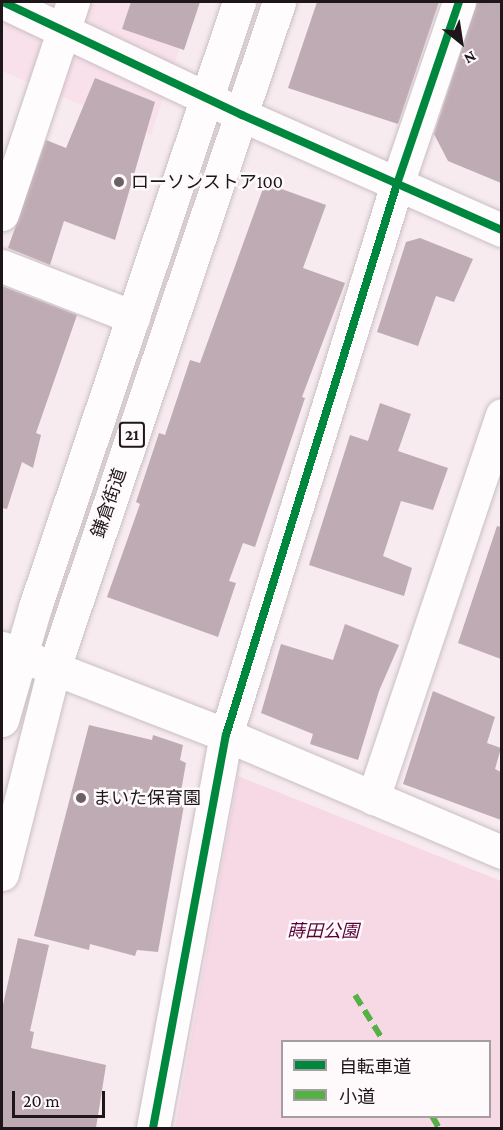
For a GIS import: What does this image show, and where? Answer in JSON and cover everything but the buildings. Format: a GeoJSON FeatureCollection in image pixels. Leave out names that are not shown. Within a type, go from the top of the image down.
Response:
{"type":"FeatureCollection","features":[{"type":"Feature","properties":{"kind":"street"},"geometry":{"type":"LineString","coordinates":[[3,2],[69,16],[207,98],[501,230]]}},
{"type":"Feature","properties":{"kind":"street","name":"鎌倉街道"},"geometry":{"type":"LineString","coordinates":[[2,720],[11,651],[133,317],[239,2]]}},
{"type":"Feature","properties":{"kind":"street","name":"鎌倉街道"},"geometry":{"type":"LineString","coordinates":[[2,873],[54,668],[279,2]]}},
{"type":"Feature","properties":{"kind":"street"},"geometry":{"type":"LineString","coordinates":[[153,1128],[226,735],[397,184],[459,2]]}},
{"type":"Feature","properties":{"kind":"street"},"geometry":{"type":"LineString","coordinates":[[2,214],[69,16]]}},
{"type":"Feature","properties":{"kind":"street"},"geometry":{"type":"LineString","coordinates":[[2,267],[133,317]]}},
{"type":"Feature","properties":{"kind":"street"},"geometry":{"type":"LineString","coordinates":[[373,798],[501,415]]}},
{"type":"Feature","properties":{"kind":"street"},"geometry":{"type":"LineString","coordinates":[[11,651],[226,735],[501,852]]}},
{"type":"Feature","properties":{"kind":"shaded area"},"geometry":{"type":"Polygon","coordinates":[[[2,2],[172,2],[192,11],[151,135],[2,71],[2,2]]]}},
{"type":"Feature","properties":{"kind":"green space","name":"蒔田公園"},"geometry":{"type":"Polygon","coordinates":[[[238,776],[501,881],[501,1128],[175,1128],[238,776]]]}},
{"type":"Feature","properties":{"kind":"marked path"},"geometry":{"type":"LineString","coordinates":[[355,995],[383,1040]]}},
{"type":"Feature","properties":{"kind":"marked path"},"geometry":{"type":"LineString","coordinates":[[433,1118],[439,1128]]}},
{"type":"Feature","properties":{"kind":"cycle path"},"geometry":{"type":"LineString","coordinates":[[3,2],[242,115],[502,230]]}},
{"type":"Feature","properties":{"kind":"cycle path"},"geometry":{"type":"LineString","coordinates":[[153,1128],[226,735],[397,184],[459,2]]}},
{"type":"Feature","properties":{"kind":"place","name":"ローソンストア100"},"geometry":{"type":"Point","coordinates":[119,182]}},
{"type":"Feature","properties":{"kind":"place","name":"まいた保育園"},"geometry":{"type":"Point","coordinates":[81,798]}}]}
